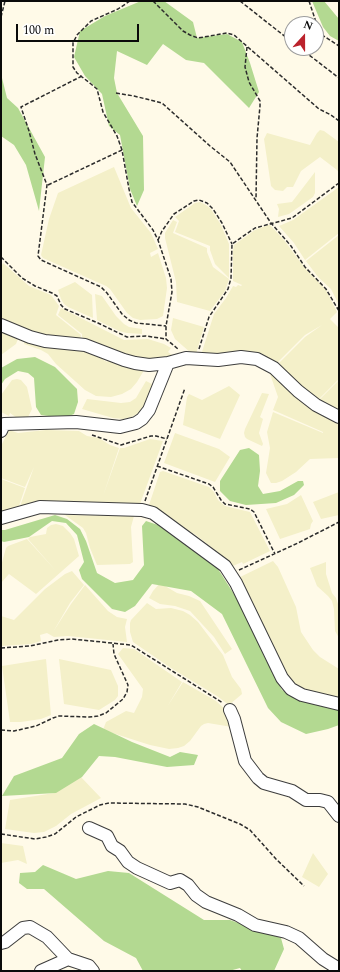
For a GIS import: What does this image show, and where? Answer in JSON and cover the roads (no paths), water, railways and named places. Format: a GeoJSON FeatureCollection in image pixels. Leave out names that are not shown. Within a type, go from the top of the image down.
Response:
{"type":"FeatureCollection","features":[{"type":"Feature","properties":{"kind":"street"},"geometry":{"type":"LineString","coordinates":[[1,325],[30,337],[45,341],[84,345],[124,360],[150,365],[168,363],[191,357],[218,360],[240,357],[257,359],[274,368],[298,391],[316,405],[339,417]]}},
{"type":"Feature","properties":{"kind":"street"},"geometry":{"type":"LineString","coordinates":[[1,431],[4,424],[76,422],[120,427],[136,423],[142,419],[149,410],[168,363]]}},
{"type":"Feature","properties":{"kind":"street"},"geometry":{"type":"LineString","coordinates":[[1,518],[40,507],[142,510],[152,513],[225,566],[282,678],[291,689],[302,695],[339,704]]}},
{"type":"Feature","properties":{"kind":"street"},"geometry":{"type":"LineString","coordinates":[[230,710],[246,761],[258,778],[264,783],[292,791],[306,800],[320,800],[328,802],[339,816]]}},
{"type":"Feature","properties":{"kind":"street"},"geometry":{"type":"LineString","coordinates":[[89,828],[107,836],[112,846],[120,851],[128,862],[137,868],[170,883],[180,880],[188,885],[196,895],[206,902],[238,915],[255,925],[286,932],[299,938],[323,959],[339,969]]}},
{"type":"Feature","properties":{"kind":"street"},"geometry":{"type":"LineString","coordinates":[[1,943],[5,942],[23,928],[30,927],[47,937],[68,959],[89,966],[93,971]]}},
{"type":"Feature","properties":{"kind":"street"},"geometry":{"type":"LineString","coordinates":[[41,971],[68,959]]}}]}
